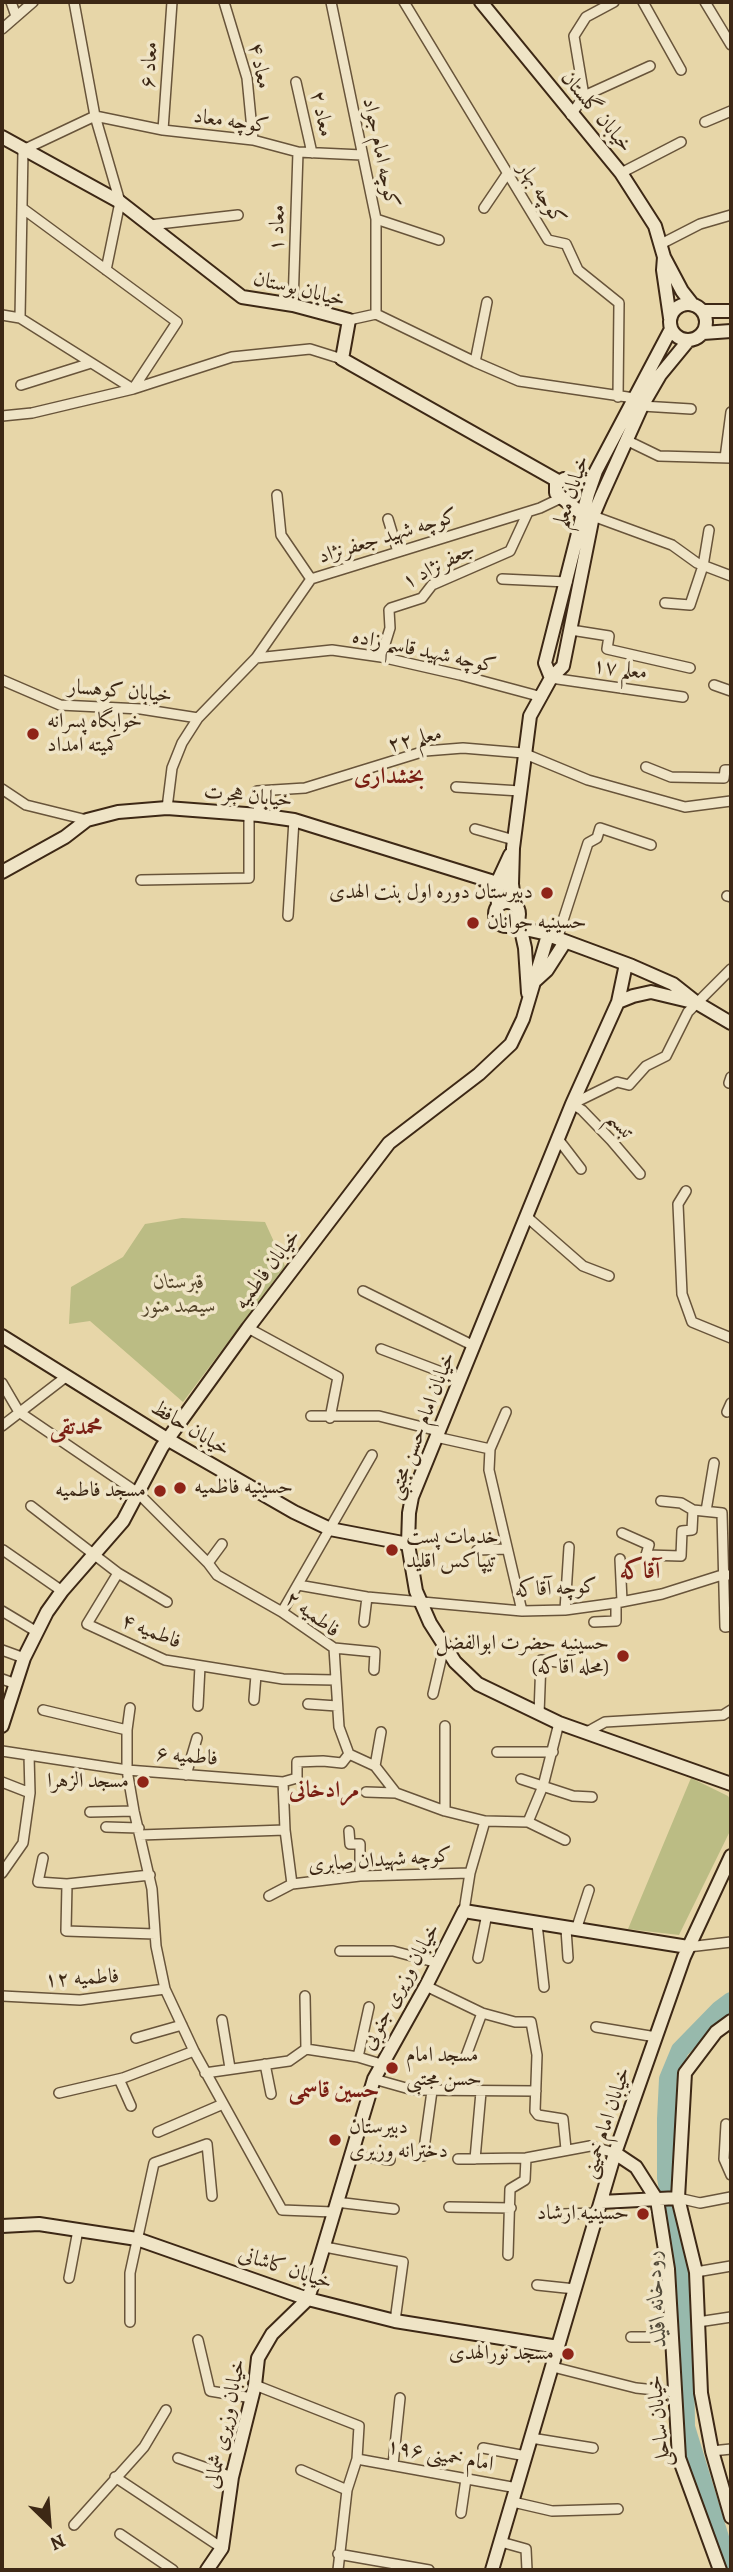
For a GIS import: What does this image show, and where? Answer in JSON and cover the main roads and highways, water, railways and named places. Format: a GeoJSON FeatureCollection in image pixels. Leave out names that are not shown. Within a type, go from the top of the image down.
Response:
{"type":"FeatureCollection","features":[{"type":"Feature","properties":{"kind":"main road","name":"خیابان گلستان"},"geometry":{"type":"LineString","coordinates":[[483,3],[571,115],[621,173],[655,226],[662,251],[682,291],[698,308]]}},
{"type":"Feature","properties":{"kind":"main road","name":"خیابان بوستان"},"geometry":{"type":"LineString","coordinates":[[2,137],[120,202],[242,297],[293,305],[349,320],[342,359],[562,487]]}},
{"type":"Feature","properties":{"kind":"main road"},"geometry":{"type":"LineString","coordinates":[[662,251],[671,323],[678,338],[688,341],[703,333],[731,331]]}},
{"type":"Feature","properties":{"kind":"main road"},"geometry":{"type":"LineString","coordinates":[[671,323],[676,308],[687,304],[698,308],[731,311]]}},
{"type":"Feature","properties":{"kind":"main road"},"geometry":{"type":"LineString","coordinates":[[698,308],[706,324],[703,333]]}},
{"type":"Feature","properties":{"kind":"main road","name":"خیابان معلم"},"geometry":{"type":"LineString","coordinates":[[551,678],[545,663],[587,515],[626,440],[638,402],[671,323]]}},
{"type":"Feature","properties":{"kind":"main road","name":"خیابان معلم"},"geometry":{"type":"LineString","coordinates":[[516,907],[512,884],[513,844],[523,753],[530,716],[551,678],[564,666],[596,471],[638,402],[688,341]]}},
{"type":"Feature","properties":{"kind":"main road"},"geometry":{"type":"LineString","coordinates":[[587,515],[562,487],[596,471]]}},
{"type":"Feature","properties":{"kind":"main road","name":"خیابان هجرت"},"geometry":{"type":"LineString","coordinates":[[2,872],[65,837],[87,820],[118,812],[167,808],[294,820],[497,883],[512,884]]}},
{"type":"Feature","properties":{"kind":"main road","name":"خیابان معلم"},"geometry":{"type":"LineString","coordinates":[[498,906],[497,883],[513,844]]}},
{"type":"Feature","properties":{"kind":"main road"},"geometry":{"type":"LineString","coordinates":[[554,937],[516,907],[505,902],[498,906],[495,917],[500,923],[554,937],[673,984],[697,1003],[731,1023]]}},
{"type":"Feature","properties":{"kind":"main road"},"geometry":{"type":"LineString","coordinates":[[507,925],[517,920],[516,907]]}},
{"type":"Feature","properties":{"kind":"main road"},"geometry":{"type":"LineString","coordinates":[[521,930],[525,948],[528,1000]]}},
{"type":"Feature","properties":{"kind":"main road"},"geometry":{"type":"LineString","coordinates":[[535,981],[547,970],[554,937]]}},
{"type":"Feature","properties":{"kind":"main road","name":"خیابان فاطمیه"},"geometry":{"type":"LineString","coordinates":[[3,1721],[24,1658],[37,1632],[62,1591],[123,1521],[167,1440],[248,1328],[389,1143],[479,1074],[511,1044],[554,937]]}},
{"type":"Feature","properties":{"kind":"main road","name":"خیابان امام حسن مجتبی"},"geometry":{"type":"LineString","coordinates":[[626,964],[618,1002],[572,1104],[412,1497],[408,1544],[414,1582],[421,1603],[444,1647],[478,1684],[559,1723],[731,1784]]}},
{"type":"Feature","properties":{"kind":"main road"},"geometry":{"type":"LineString","coordinates":[[618,1002],[651,992],[697,1003]]}},
{"type":"Feature","properties":{"kind":"main road","name":"خیابان حافظ"},"geometry":{"type":"LineString","coordinates":[[2,1336],[167,1440],[294,1512],[330,1529],[408,1544]]}},
{"type":"Feature","properties":{"kind":"main road","name":"خیابان امام خمینی"},"geometry":{"type":"LineString","coordinates":[[492,2570],[615,2153],[688,1947],[725,1881],[731,1856]]}},
{"type":"Feature","properties":{"kind":"main road","name":"خیابان وزیری جنوبی"},"geometry":{"type":"LineString","coordinates":[[308,2299],[373,2079],[426,1986],[464,1911],[688,1947]]}},
{"type":"Feature","properties":{"kind":"main road","name":"خیابان ساحلی"},"geometry":{"type":"LineString","coordinates":[[720,2570],[679,2458],[668,2269],[667,2199],[685,2073],[716,2032],[731,2021]]}},
{"type":"Feature","properties":{"kind":"main road"},"geometry":{"type":"LineString","coordinates":[[615,2153],[636,2167],[667,2199]]}},
{"type":"Feature","properties":{"kind":"main road"},"geometry":{"type":"LineString","coordinates":[[600,2207],[667,2199]]}},
{"type":"Feature","properties":{"kind":"main road","name":"خیابان ساحلی"},"geometry":{"type":"LineString","coordinates":[[667,2199],[696,2272],[701,2393],[712,2451],[728,2494],[731,2517]]}},
{"type":"Feature","properties":{"kind":"main road","name":"خیابان کاشانی"},"geometry":{"type":"LineString","coordinates":[[2,2226],[39,2224],[136,2239],[308,2299],[395,2321],[558,2347]]}},
{"type":"Feature","properties":{"kind":"main road","name":"خیابان وزیری شمالی"},"geometry":{"type":"LineString","coordinates":[[207,2570],[222,2548],[232,2477],[254,2391],[258,2358],[272,2334],[308,2299]]}},
{"type":"Feature","properties":{"kind":"waterway","name":"رودخانه اقلید"},"geometry":{"type":"LineString","coordinates":[[730,2570],[686,2427],[684,2280],[666,2178],[666,2119],[668,2079],[680,2050],[731,2001]]}},
{"type":"Feature","properties":{"kind":"place","name":"خوابگاه پسرانه کمیته امداد"},"geometry":{"type":"Point","coordinates":[33,734]}},
{"type":"Feature","properties":{"kind":"place","name":"دبیرستان دوره اول بنت الهدی"},"geometry":{"type":"Point","coordinates":[547,893]}},
{"type":"Feature","properties":{"kind":"place","name":"حسینیه جوانان"},"geometry":{"type":"Point","coordinates":[473,923]}},
{"type":"Feature","properties":{"kind":"place","name":"حسینیه فاطمیه"},"geometry":{"type":"Point","coordinates":[180,1488]}},
{"type":"Feature","properties":{"kind":"place","name":"مسجد فاطمیه"},"geometry":{"type":"Point","coordinates":[160,1491]}},
{"type":"Feature","properties":{"kind":"place","name":"خدمات پست تیپاکس اقلید"},"geometry":{"type":"Point","coordinates":[392,1550]}},
{"type":"Feature","properties":{"kind":"place","name":"حسینیه حضرت ابوالفضل (محله آقاکه)"},"geometry":{"type":"Point","coordinates":[623,1656]}},
{"type":"Feature","properties":{"kind":"place","name":"مسجد الزهرا"},"geometry":{"type":"Point","coordinates":[143,1782]}},
{"type":"Feature","properties":{"kind":"place","name":"مسجد امام حسن مجتبی"},"geometry":{"type":"Point","coordinates":[392,2068]}},
{"type":"Feature","properties":{"kind":"place","name":"دبیرستان دخترانه وزیری"},"geometry":{"type":"Point","coordinates":[335,2140]}},
{"type":"Feature","properties":{"kind":"place","name":"حسینیه ارشاد"},"geometry":{"type":"Point","coordinates":[643,2214]}},
{"type":"Feature","properties":{"kind":"place","name":"مسجد نورالهدی"},"geometry":{"type":"Point","coordinates":[568,2354]}},
{"type":"Feature","properties":{"kind":"district","name":"بخشداری"},"geometry":{"type":"Point","coordinates":[389,777]}},
{"type":"Feature","properties":{"kind":"district","name":"محمدتقی"},"geometry":{"type":"Point","coordinates":[76,1428]}},
{"type":"Feature","properties":{"kind":"district","name":"آقاکه"},"geometry":{"type":"Point","coordinates":[640,1572]}},
{"type":"Feature","properties":{"kind":"district","name":"مرادخانی"},"geometry":{"type":"Point","coordinates":[324,1791]}},
{"type":"Feature","properties":{"kind":"district","name":"حسین قاسمی"},"geometry":{"type":"Point","coordinates":[334,2091]}},
{"type":"Feature","properties":{"kind":"park label","name":"قبرستان سیصد منور"},"geometry":{"type":"Point","coordinates":[179,1295]}}]}
